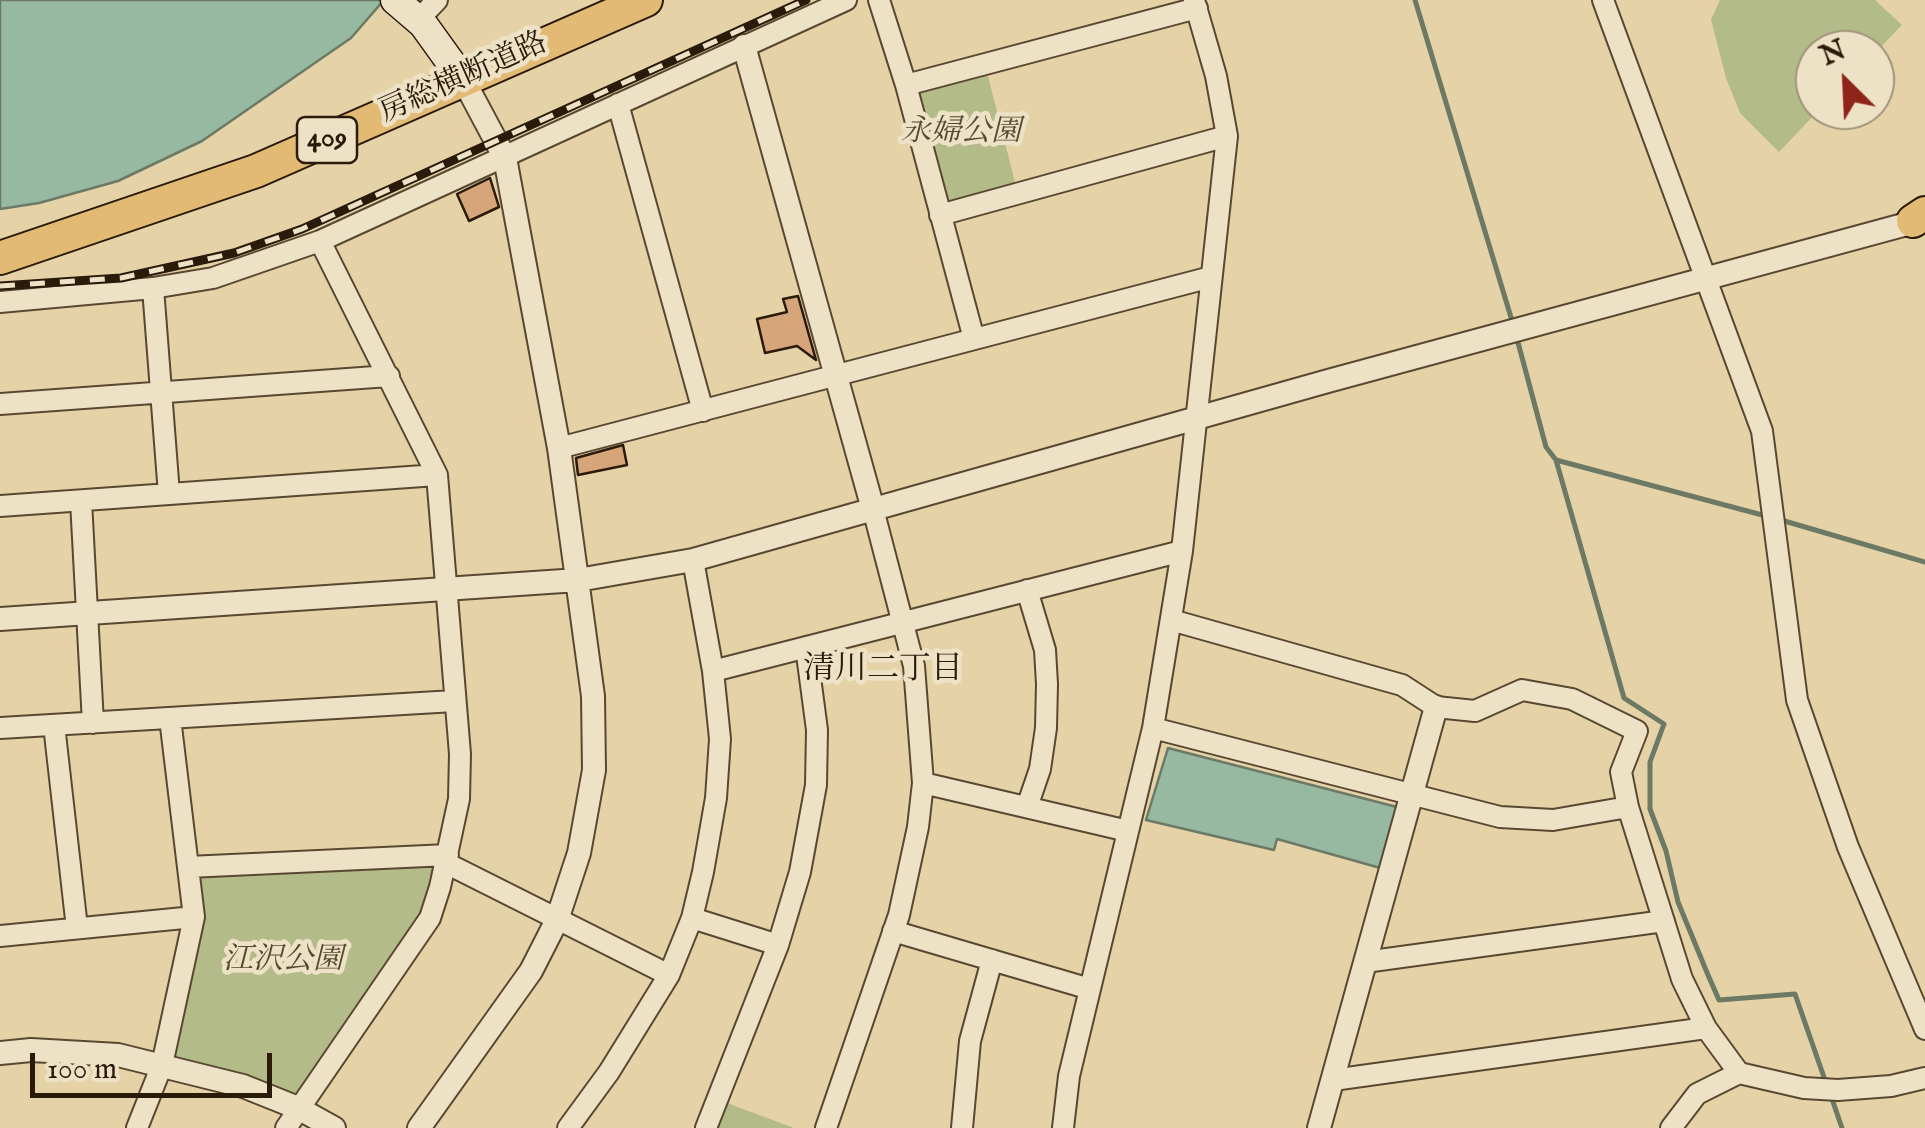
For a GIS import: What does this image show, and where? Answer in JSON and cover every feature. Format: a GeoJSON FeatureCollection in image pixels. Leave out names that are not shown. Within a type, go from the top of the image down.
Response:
{"type":"FeatureCollection","features":[{"type":"Feature","properties":{"kind":"highway","name":"房総横断道路"},"geometry":{"type":"LineString","coordinates":[[0,258],[256,171],[646,0]]}},
{"type":"Feature","properties":{"kind":"main road"},"geometry":{"type":"LineString","coordinates":[[413,6],[464,81]]}},
{"type":"Feature","properties":{"kind":"street"},"geometry":{"type":"LineString","coordinates":[[0,302],[153,288],[213,278],[320,241],[846,0]]}},
{"type":"Feature","properties":{"kind":"street"},"geometry":{"type":"LineString","coordinates":[[879,0],[906,85],[974,339]]}},
{"type":"Feature","properties":{"kind":"street"},"geometry":{"type":"LineString","coordinates":[[1603,0],[1762,432],[1797,700],[1848,847],[1925,1030]]}},
{"type":"Feature","properties":{"kind":"street"},"geometry":{"type":"LineString","coordinates":[[906,85],[1196,4],[1216,76],[1227,136],[1171,620],[1153,728],[1069,1076],[1063,1128]]}},
{"type":"Feature","properties":{"kind":"street"},"geometry":{"type":"LineString","coordinates":[[744,46],[904,622],[919,700],[923,783],[910,871],[826,1128]]}},
{"type":"Feature","properties":{"kind":"street"},"geometry":{"type":"LineString","coordinates":[[419,1128],[531,971],[557,920],[580,853],[594,770],[593,696],[560,448],[505,158],[464,81]]}},
{"type":"Feature","properties":{"kind":"street"},"geometry":{"type":"LineString","coordinates":[[618,104],[703,411]]}},
{"type":"Feature","properties":{"kind":"street"},"geometry":{"type":"LineString","coordinates":[[940,215],[1227,136]]}},
{"type":"Feature","properties":{"kind":"street"},"geometry":{"type":"LineString","coordinates":[[0,619],[578,580],[693,560],[1921,218]]}},
{"type":"Feature","properties":{"kind":"street"},"geometry":{"type":"LineString","coordinates":[[292,1118],[430,918],[459,799],[460,754],[437,474],[320,241]]}},
{"type":"Feature","properties":{"kind":"street"},"geometry":{"type":"LineString","coordinates":[[560,448],[1211,277]]}},
{"type":"Feature","properties":{"kind":"street"},"geometry":{"type":"LineString","coordinates":[[153,288],[169,494]]}},
{"type":"Feature","properties":{"kind":"street"},"geometry":{"type":"LineString","coordinates":[[0,404],[389,376]]}},
{"type":"Feature","properties":{"kind":"street"},"geometry":{"type":"LineString","coordinates":[[0,506],[437,474]]}},
{"type":"Feature","properties":{"kind":"street"},"geometry":{"type":"LineString","coordinates":[[81,500],[93,723]]}},
{"type":"Feature","properties":{"kind":"street"},"geometry":{"type":"LineString","coordinates":[[713,671],[1182,550]]}},
{"type":"Feature","properties":{"kind":"street"},"geometry":{"type":"LineString","coordinates":[[568,1128],[610,1072],[668,975],[692,918],[716,798],[720,739],[713,671],[693,560]]}},
{"type":"Feature","properties":{"kind":"street"},"geometry":{"type":"LineString","coordinates":[[1027,590],[1045,650],[1046,684],[1042,756],[1028,807]]}},
{"type":"Feature","properties":{"kind":"street"},"geometry":{"type":"LineString","coordinates":[[1171,620],[1402,684],[1436,707],[1475,710],[1522,690],[1572,699],[1636,731],[1621,772],[1628,808],[1682,979],[1706,1028],[1739,1073]]}},
{"type":"Feature","properties":{"kind":"street"},"geometry":{"type":"LineString","coordinates":[[706,1128],[778,946],[800,872],[816,786],[817,730],[806,647]]}},
{"type":"Feature","properties":{"kind":"street"},"geometry":{"type":"LineString","coordinates":[[0,728],[454,702]]}},
{"type":"Feature","properties":{"kind":"street"},"geometry":{"type":"LineString","coordinates":[[1319,1128],[1436,707]]}},
{"type":"Feature","properties":{"kind":"street"},"geometry":{"type":"LineString","coordinates":[[137,1128],[162,1065],[194,917],[170,718]]}},
{"type":"Feature","properties":{"kind":"street"},"geometry":{"type":"LineString","coordinates":[[54,725],[78,928]]}},
{"type":"Feature","properties":{"kind":"street"},"geometry":{"type":"LineString","coordinates":[[1153,728],[1500,817],[1581,817],[1628,808]]}},
{"type":"Feature","properties":{"kind":"street"},"geometry":{"type":"LineString","coordinates":[[923,783],[1128,830]]}},
{"type":"Feature","properties":{"kind":"street"},"geometry":{"type":"LineString","coordinates":[[188,867],[447,859],[668,975]]}},
{"type":"Feature","properties":{"kind":"street"},"geometry":{"type":"LineString","coordinates":[[0,936],[194,917]]}},
{"type":"Feature","properties":{"kind":"street"},"geometry":{"type":"LineString","coordinates":[[692,918],[778,946]]}},
{"type":"Feature","properties":{"kind":"street"},"geometry":{"type":"LineString","coordinates":[[1366,962],[1664,920]]}},
{"type":"Feature","properties":{"kind":"street"},"geometry":{"type":"LineString","coordinates":[[893,931],[1090,989]]}},
{"type":"Feature","properties":{"kind":"street"},"geometry":{"type":"LineString","coordinates":[[962,1128],[970,1042],[992,960]]}},
{"type":"Feature","properties":{"kind":"street"},"geometry":{"type":"LineString","coordinates":[[1332,1080],[1706,1028]]}},
{"type":"Feature","properties":{"kind":"street"},"geometry":{"type":"LineString","coordinates":[[0,1053],[31,1050],[118,1055],[243,1086],[292,1118],[334,1128]]}},
{"type":"Feature","properties":{"kind":"street"},"geometry":{"type":"LineString","coordinates":[[1670,1128],[1697,1094],[1739,1073],[1804,1088],[1838,1090],[1891,1086],[1925,1078]]}},
{"type":"Feature","properties":{"kind":"green space"},"geometry":{"type":"Polygon","coordinates":[[[1720,0],[1875,0],[1902,25],[1895,32],[1795,30],[1795,130],[1800,130],[1779,152],[1740,113],[1711,20],[1720,0]]]}},
{"type":"Feature","properties":{"kind":"green space","name":"永婦公園"},"geometry":{"type":"Polygon","coordinates":[[[985,64],[1018,194],[940,215],[906,85],[985,64]]]}},
{"type":"Feature","properties":{"kind":"green space","name":"江沢公園"},"geometry":{"type":"Polygon","coordinates":[[[446,863],[430,918],[298,1108],[162,1065],[193,917],[188,867],[446,863]]]}},
{"type":"Feature","properties":{"kind":"green space"},"geometry":{"type":"Polygon","coordinates":[[[719,1100],[794,1128],[706,1128],[719,1100]]]}},
{"type":"Feature","properties":{"kind":"shaded area"},"geometry":{"type":"Polygon","coordinates":[[[0,0],[384,0],[351,38],[202,141],[118,181],[39,203],[0,209],[0,0]]]}},
{"type":"Feature","properties":{"kind":"shaded area"},"geometry":{"type":"Polygon","coordinates":[[[1168,748],[1397,807],[1384,869],[1277,839],[1274,850],[1146,820],[1168,748]]]}},
{"type":"Feature","properties":{"kind":"building"},"geometry":{"type":"Polygon","coordinates":[[[490,178],[499,207],[469,221],[457,194],[490,178]]]}},
{"type":"Feature","properties":{"kind":"building"},"geometry":{"type":"Polygon","coordinates":[[[798,296],[816,360],[797,346],[765,353],[757,319],[787,312],[783,299],[798,296]]]}},
{"type":"Feature","properties":{"kind":"building"},"geometry":{"type":"Polygon","coordinates":[[[623,445],[627,465],[578,475],[576,458],[623,445]]]}},
{"type":"Feature","properties":{"kind":"waterway"},"geometry":{"type":"LineString","coordinates":[[1415,0],[1513,324]]}},
{"type":"Feature","properties":{"kind":"waterway"},"geometry":{"type":"LineString","coordinates":[[1516,335],[1546,447],[1556,460],[1624,698],[1664,724],[1650,762],[1650,809],[1666,851],[1678,902],[1708,975],[1719,1000],[1795,994],[1826,1083]]}},
{"type":"Feature","properties":{"kind":"waterway"},"geometry":{"type":"LineString","coordinates":[[1556,460],[1766,516]]}},
{"type":"Feature","properties":{"kind":"waterway"},"geometry":{"type":"LineString","coordinates":[[1781,520],[1925,562]]}},
{"type":"Feature","properties":{"kind":"waterway"},"geometry":{"type":"LineString","coordinates":[[1830,1093],[1842,1128]]}},
{"type":"Feature","properties":{"kind":"railway"},"geometry":{"type":"LineString","coordinates":[[0,286],[121,278],[234,253],[302,229],[806,0]]}},
{"type":"Feature","properties":{"kind":"district","name":"清川二丁目"},"geometry":{"type":"Point","coordinates":[883,671]}}]}
